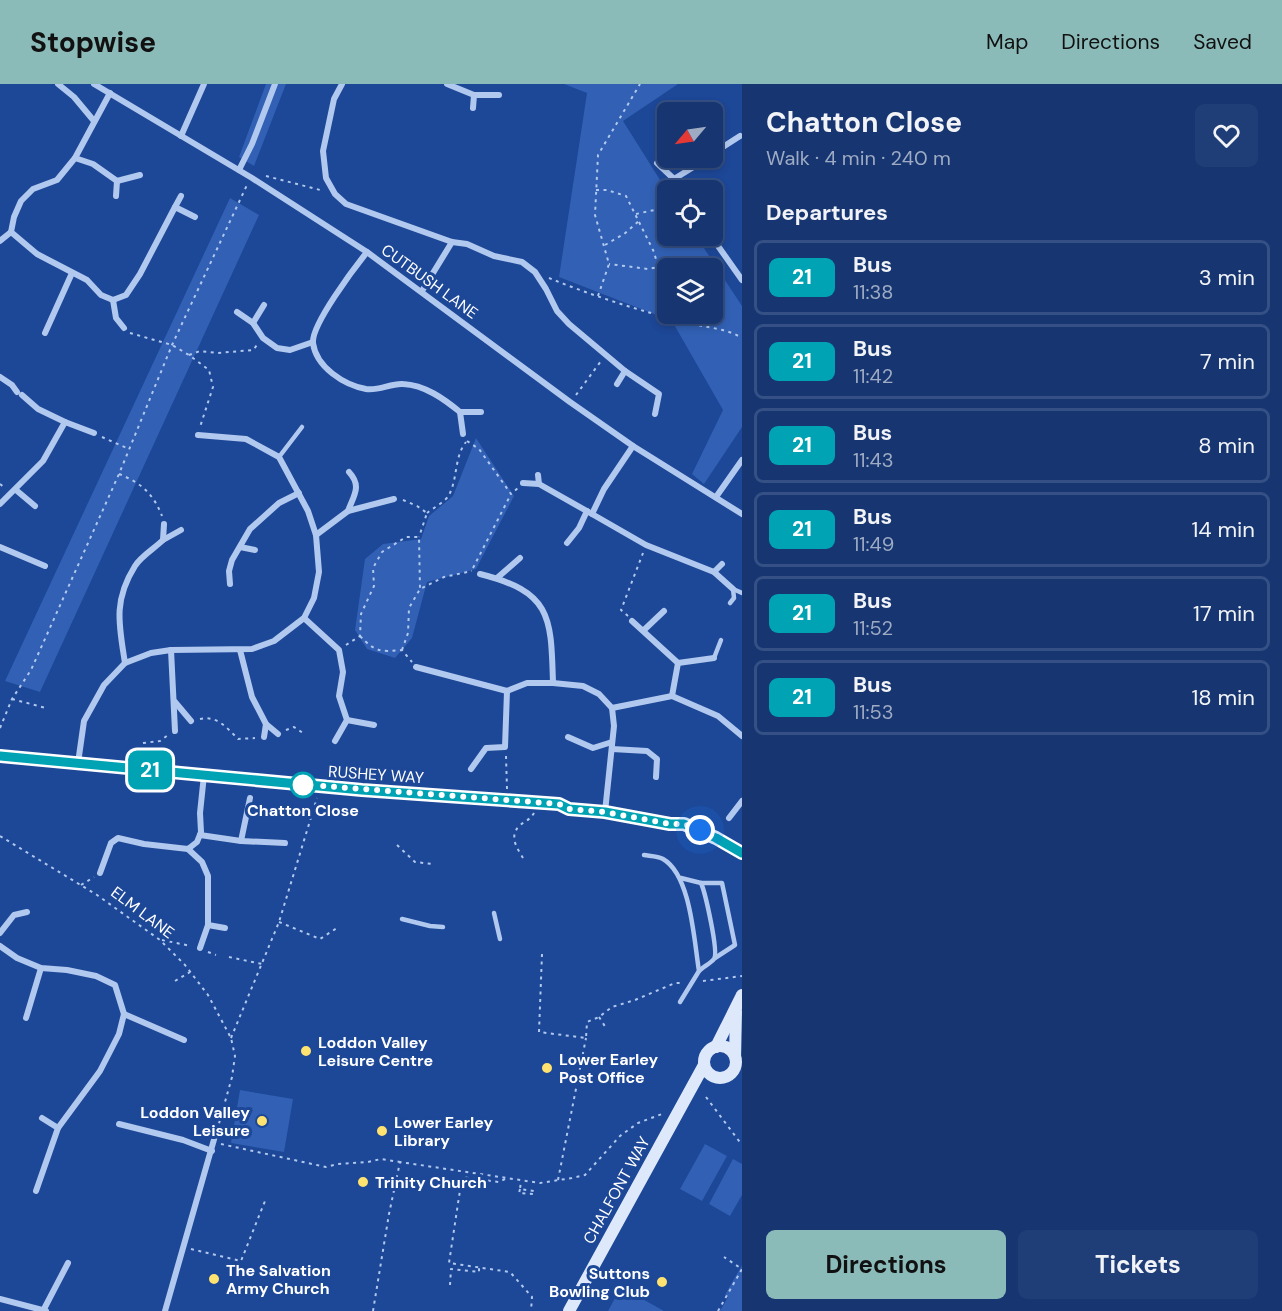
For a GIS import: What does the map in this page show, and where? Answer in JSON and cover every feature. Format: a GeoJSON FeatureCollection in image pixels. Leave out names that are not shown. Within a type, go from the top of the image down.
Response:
{"type":"FeatureCollection","features":[{"type":"Feature","properties":{"kind":"street"},"geometry":{"type":"LineString","coordinates":[[58,84],[74,97],[94,121]]}},
{"type":"Feature","properties":{"kind":"street","name":"CUTBUSH LANE"},"geometry":{"type":"LineString","coordinates":[[94,84],[252,178],[367,252],[570,402],[633,446],[742,514]]}},
{"type":"Feature","properties":{"kind":"street"},"geometry":{"type":"LineString","coordinates":[[181,136],[204,84]]}},
{"type":"Feature","properties":{"kind":"street"},"geometry":{"type":"LineString","coordinates":[[238,170],[252,144],[274,84]]}},
{"type":"Feature","properties":{"kind":"street"},"geometry":{"type":"LineString","coordinates":[[342,84],[334,99],[323,151],[326,178],[335,194],[346,204],[452,242],[467,244],[494,256],[522,262],[535,272],[557,311],[569,324],[625,371],[659,394],[655,414]]}},
{"type":"Feature","properties":{"kind":"street"},"geometry":{"type":"LineString","coordinates":[[447,84],[474,95],[499,95]]}},
{"type":"Feature","properties":{"kind":"street"},"geometry":{"type":"LineString","coordinates":[[0,241],[11,232],[21,201],[33,189],[57,180],[75,158],[110,93]]}},
{"type":"Feature","properties":{"kind":"street"},"geometry":{"type":"LineString","coordinates":[[473,108],[474,95]]}},
{"type":"Feature","properties":{"kind":"street"},"geometry":{"type":"LineString","coordinates":[[723,147],[740,136]]}},
{"type":"Feature","properties":{"kind":"street"},"geometry":{"type":"LineString","coordinates":[[75,158],[93,164],[117,181],[141,175]]}},
{"type":"Feature","properties":{"kind":"street"},"geometry":{"type":"LineString","coordinates":[[663,168],[675,179],[692,168]]}},
{"type":"Feature","properties":{"kind":"street"},"geometry":{"type":"LineString","coordinates":[[116,196],[117,181]]}},
{"type":"Feature","properties":{"kind":"street"},"geometry":{"type":"LineString","coordinates":[[11,232],[37,254],[87,280],[101,295],[113,300],[126,295],[141,274],[181,196]]}},
{"type":"Feature","properties":{"kind":"street"},"geometry":{"type":"LineString","coordinates":[[176,207],[195,217]]}},
{"type":"Feature","properties":{"kind":"street"},"geometry":{"type":"LineString","coordinates":[[422,291],[452,242]]}},
{"type":"Feature","properties":{"kind":"street"},"geometry":{"type":"LineString","coordinates":[[718,246],[742,280]]}},
{"type":"Feature","properties":{"kind":"street"},"geometry":{"type":"LineString","coordinates":[[367,252],[336,293],[318,328],[313,342],[321,363],[347,382],[368,389],[402,384],[418,387],[439,396],[460,412],[481,412]]}},
{"type":"Feature","properties":{"kind":"street"},"geometry":{"type":"LineString","coordinates":[[45,333],[72,273]]}},
{"type":"Feature","properties":{"kind":"street"},"geometry":{"type":"LineString","coordinates":[[113,300],[116,318],[124,328]]}},
{"type":"Feature","properties":{"kind":"street"},"geometry":{"type":"LineString","coordinates":[[253,323],[264,305]]}},
{"type":"Feature","properties":{"kind":"street"},"geometry":{"type":"LineString","coordinates":[[237,312],[253,323],[262,338],[277,348],[290,350],[313,342]]}},
{"type":"Feature","properties":{"kind":"street"},"geometry":{"type":"LineString","coordinates":[[617,384],[625,371]]}},
{"type":"Feature","properties":{"kind":"street"},"geometry":{"type":"LineString","coordinates":[[0,377],[38,409],[94,433]]}},
{"type":"Feature","properties":{"kind":"street"},"geometry":{"type":"LineString","coordinates":[[460,412],[463,434]]}},
{"type":"Feature","properties":{"kind":"street"},"geometry":{"type":"LineString","coordinates":[[0,504],[43,461],[65,422]]}},
{"type":"Feature","properties":{"kind":"street"},"geometry":{"type":"LineString","coordinates":[[78,764],[84,721],[104,685],[125,663],[151,653],[171,650],[252,649],[274,641],[304,618],[314,598],[319,572],[316,535],[308,511],[279,457],[246,439],[198,435]]}},
{"type":"Feature","properties":{"kind":"street"},"geometry":{"type":"LineString","coordinates":[[567,543],[633,446]]}},
{"type":"Feature","properties":{"kind":"street"},"geometry":{"type":"LineString","coordinates":[[716,498],[742,460]]}},
{"type":"Feature","properties":{"kind":"street"},"geometry":{"type":"LineString","coordinates":[[348,512],[357,489],[356,480],[349,472]]}},
{"type":"Feature","properties":{"kind":"street"},"geometry":{"type":"LineString","coordinates":[[538,475],[539,484]]}},
{"type":"Feature","properties":{"kind":"street"},"geometry":{"type":"LineString","coordinates":[[523,483],[539,484],[646,545],[714,572],[734,589]]}},
{"type":"Feature","properties":{"kind":"street"},"geometry":{"type":"LineString","coordinates":[[16,490],[35,506]]}},
{"type":"Feature","properties":{"kind":"street"},"geometry":{"type":"LineString","coordinates":[[230,584],[229,571],[250,529],[279,503],[298,493]]}},
{"type":"Feature","properties":{"kind":"street"},"geometry":{"type":"LineString","coordinates":[[316,535],[348,512],[394,499]]}},
{"type":"Feature","properties":{"kind":"street"},"geometry":{"type":"LineString","coordinates":[[164,524],[164,540]]}},
{"type":"Feature","properties":{"kind":"street"},"geometry":{"type":"LineString","coordinates":[[125,663],[118,620],[121,596],[136,564],[164,540],[181,530]]}},
{"type":"Feature","properties":{"kind":"street"},"geometry":{"type":"LineString","coordinates":[[0,547],[45,566]]}},
{"type":"Feature","properties":{"kind":"street"},"geometry":{"type":"LineString","coordinates":[[240,547],[255,550]]}},
{"type":"Feature","properties":{"kind":"street"},"geometry":{"type":"LineString","coordinates":[[497,578],[520,558]]}},
{"type":"Feature","properties":{"kind":"street"},"geometry":{"type":"LineString","coordinates":[[714,572],[722,564]]}},
{"type":"Feature","properties":{"kind":"street"},"geometry":{"type":"LineString","coordinates":[[480,574],[497,578],[534,596],[547,617],[552,641],[553,684]]}},
{"type":"Feature","properties":{"kind":"street"},"geometry":{"type":"LineString","coordinates":[[644,630],[664,611]]}},
{"type":"Feature","properties":{"kind":"street"},"geometry":{"type":"LineString","coordinates":[[304,618],[339,650],[343,672],[339,696],[347,720],[335,741]]}},
{"type":"Feature","properties":{"kind":"street"},"geometry":{"type":"LineString","coordinates":[[632,621],[678,663]]}},
{"type":"Feature","properties":{"kind":"street"},"geometry":{"type":"LineString","coordinates":[[171,650],[175,731]]}},
{"type":"Feature","properties":{"kind":"street"},"geometry":{"type":"LineString","coordinates":[[240,650],[252,697],[266,724],[278,734]]}},
{"type":"Feature","properties":{"kind":"street"},"geometry":{"type":"LineString","coordinates":[[678,663],[714,658]]}},
{"type":"Feature","properties":{"kind":"street"},"geometry":{"type":"LineString","coordinates":[[672,696],[678,663]]}},
{"type":"Feature","properties":{"kind":"street"},"geometry":{"type":"LineString","coordinates":[[417,667],[507,692],[527,683],[583,686],[599,694],[612,708],[614,726],[605,812]]}},
{"type":"Feature","properties":{"kind":"street"},"geometry":{"type":"LineString","coordinates":[[471,769],[486,748],[505,747],[507,692]]}},
{"type":"Feature","properties":{"kind":"street"},"geometry":{"type":"LineString","coordinates":[[612,708],[672,696],[718,716],[742,736]]}},
{"type":"Feature","properties":{"kind":"street"},"geometry":{"type":"LineString","coordinates":[[175,702],[191,721]]}},
{"type":"Feature","properties":{"kind":"street"},"geometry":{"type":"LineString","coordinates":[[347,720],[374,725]]}},
{"type":"Feature","properties":{"kind":"street"},"geometry":{"type":"LineString","coordinates":[[264,737],[266,724]]}},
{"type":"Feature","properties":{"kind":"street"},"geometry":{"type":"LineString","coordinates":[[568,737],[592,748],[612,746],[647,751],[657,759],[656,777]]}},
{"type":"Feature","properties":{"kind":"street","name":"RUSHEY WAY"},"geometry":{"type":"LineString","coordinates":[[0,756],[321,786],[559,804],[569,809],[605,812],[670,824],[684,824],[742,853]]}},
{"type":"Feature","properties":{"kind":"street"},"geometry":{"type":"LineString","coordinates":[[188,849],[197,842],[200,835],[204,775]]}},
{"type":"Feature","properties":{"kind":"street"},"geometry":{"type":"LineString","coordinates":[[241,841],[250,798]]}},
{"type":"Feature","properties":{"kind":"street"},"geometry":{"type":"LineString","coordinates":[[729,818],[742,801]]}},
{"type":"Feature","properties":{"kind":"street"},"geometry":{"type":"LineString","coordinates":[[200,835],[241,841],[285,843]]}},
{"type":"Feature","properties":{"kind":"street"},"geometry":{"type":"LineString","coordinates":[[100,873],[111,843],[118,838],[144,844],[188,849],[202,862],[208,876],[208,925],[200,948]]}},
{"type":"Feature","properties":{"kind":"street"},"geometry":{"type":"LineString","coordinates":[[0,933],[14,915],[27,912]]}},
{"type":"Feature","properties":{"kind":"street"},"geometry":{"type":"LineString","coordinates":[[208,925],[225,928]]}},
{"type":"Feature","properties":{"kind":"street"},"geometry":{"type":"LineString","coordinates":[[0,946],[17,958],[41,968],[96,976],[115,985],[124,1014],[119,1034],[100,1071],[58,1128],[36,1191]]}},
{"type":"Feature","properties":{"kind":"street"},"geometry":{"type":"LineString","coordinates":[[26,1018],[41,968]]}},
{"type":"Feature","properties":{"kind":"street"},"geometry":{"type":"LineString","coordinates":[[736,1010],[736,1065],[732,1073],[725,1078],[716,1078],[708,1073],[704,1065],[708,1052],[716,1047],[742,995]]}},
{"type":"Feature","properties":{"kind":"street"},"geometry":{"type":"LineString","coordinates":[[124,1014],[184,1040]]}},
{"type":"Feature","properties":{"kind":"street"},"geometry":{"type":"LineString","coordinates":[[716,1047],[725,1047],[735,1056]]}},
{"type":"Feature","properties":{"kind":"street","name":"CHALFONT WAY"},"geometry":{"type":"LineString","coordinates":[[569,1311],[704,1065]]}},
{"type":"Feature","properties":{"kind":"street","name":"CHALFONT WAY"},"geometry":{"type":"LineString","coordinates":[[687,1099],[700,1087],[716,1078]]}},
{"type":"Feature","properties":{"kind":"street"},"geometry":{"type":"LineString","coordinates":[[42,1118],[58,1128]]}},
{"type":"Feature","properties":{"kind":"street"},"geometry":{"type":"LineString","coordinates":[[119,1124],[183,1140],[212,1151]]}},
{"type":"Feature","properties":{"kind":"street"},"geometry":{"type":"LineString","coordinates":[[165,1311],[214,1139]]}},
{"type":"Feature","properties":{"kind":"street"},"geometry":{"type":"LineString","coordinates":[[0,1299],[45,1310],[68,1263]]}},
{"type":"Feature","properties":{"kind":"street","name":"CHALFONT WAY"},"geometry":{"type":"LineString","coordinates":[[561,1311],[575,1298]]}},
{"type":"Feature","properties":{"kind":"lane"},"geometry":{"type":"LineString","coordinates":[[279,457],[302,427]]}},
{"type":"Feature","properties":{"kind":"lane"},"geometry":{"type":"LineString","coordinates":[[730,603],[734,598],[734,589],[742,593]]}},
{"type":"Feature","properties":{"kind":"lane"},"geometry":{"type":"LineString","coordinates":[[714,658],[721,640]]}},
{"type":"Feature","properties":{"kind":"lane"},"geometry":{"type":"LineString","coordinates":[[644,855],[662,859],[681,878],[701,883],[722,883],[735,945],[699,971],[680,1002]]}},
{"type":"Feature","properties":{"kind":"lane"},"geometry":{"type":"LineString","coordinates":[[681,878],[699,971]]}},
{"type":"Feature","properties":{"kind":"lane"},"geometry":{"type":"LineString","coordinates":[[701,883],[706,894],[708,918],[717,950],[714,958]]}},
{"type":"Feature","properties":{"kind":"lane"},"geometry":{"type":"LineString","coordinates":[[494,913],[500,939]]}},
{"type":"Feature","properties":{"kind":"lane"},"geometry":{"type":"LineString","coordinates":[[402,919],[443,927]]}},
{"type":"Feature","properties":{"kind":"path"},"geometry":{"type":"LineString","coordinates":[[598,296],[609,264],[595,215],[598,155],[640,84]]}},
{"type":"Feature","properties":{"kind":"path"},"geometry":{"type":"LineString","coordinates":[[263,174],[274,179],[335,194]]}},
{"type":"Feature","properties":{"kind":"path"},"geometry":{"type":"LineString","coordinates":[[0,728],[12,699],[31,670],[119,474],[172,345],[252,178]]}},
{"type":"Feature","properties":{"kind":"path"},"geometry":{"type":"LineString","coordinates":[[596,190],[608,190],[626,196],[654,252],[658,267],[609,264]]}},
{"type":"Feature","properties":{"kind":"path"},"geometry":{"type":"LineString","coordinates":[[636,214],[657,209]]}},
{"type":"Feature","properties":{"kind":"path"},"geometry":{"type":"LineString","coordinates":[[605,245],[624,234],[639,220]]}},
{"type":"Feature","properties":{"kind":"path"},"geometry":{"type":"LineString","coordinates":[[535,272],[598,296],[688,323],[719,329],[742,338]]}},
{"type":"Feature","properties":{"kind":"path"},"geometry":{"type":"LineString","coordinates":[[124,328],[132,334],[172,345],[209,370],[213,387],[198,435]]}},
{"type":"Feature","properties":{"kind":"path"},"geometry":{"type":"LineString","coordinates":[[189,355],[200,351],[217,353],[253,350],[262,338]]}},
{"type":"Feature","properties":{"kind":"path"},"geometry":{"type":"LineString","coordinates":[[570,402],[607,354]]}},
{"type":"Feature","properties":{"kind":"path"},"geometry":{"type":"LineString","coordinates":[[94,433],[129,449]]}},
{"type":"Feature","properties":{"kind":"path"},"geometry":{"type":"LineString","coordinates":[[463,434],[467,441],[479,449],[511,494]]}},
{"type":"Feature","properties":{"kind":"path"},"geometry":{"type":"LineString","coordinates":[[402,650],[408,633],[409,608],[420,589],[419,537],[427,513],[448,497],[456,477],[459,450],[467,441]]}},
{"type":"Feature","properties":{"kind":"path"},"geometry":{"type":"LineString","coordinates":[[119,474],[137,481],[155,500],[164,524]]}},
{"type":"Feature","properties":{"kind":"path"},"geometry":{"type":"LineString","coordinates":[[471,571],[511,494],[523,483]]}},
{"type":"Feature","properties":{"kind":"path"},"geometry":{"type":"LineString","coordinates":[[394,499],[406,500],[427,513]]}},
{"type":"Feature","properties":{"kind":"path"},"geometry":{"type":"LineString","coordinates":[[402,650],[386,652],[373,650],[360,636],[361,614],[374,586],[373,568],[382,552],[406,537],[419,537]]}},
{"type":"Feature","properties":{"kind":"path"},"geometry":{"type":"LineString","coordinates":[[632,621],[621,610],[646,545]]}},
{"type":"Feature","properties":{"kind":"path"},"geometry":{"type":"LineString","coordinates":[[420,589],[444,577],[471,571],[480,574]]}},
{"type":"Feature","properties":{"kind":"path"},"geometry":{"type":"LineString","coordinates":[[339,650],[360,636]]}},
{"type":"Feature","properties":{"kind":"path"},"geometry":{"type":"LineString","coordinates":[[402,650],[417,667]]}},
{"type":"Feature","properties":{"kind":"path"},"geometry":{"type":"LineString","coordinates":[[12,699],[46,708]]}},
{"type":"Feature","properties":{"kind":"path"},"geometry":{"type":"LineString","coordinates":[[191,721],[208,717],[223,723],[238,740],[264,737]]}},
{"type":"Feature","properties":{"kind":"path"},"geometry":{"type":"LineString","coordinates":[[278,734],[294,727],[303,733]]}},
{"type":"Feature","properties":{"kind":"path"},"geometry":{"type":"LineString","coordinates":[[143,743],[160,741],[175,731]]}},
{"type":"Feature","properties":{"kind":"path"},"geometry":{"type":"LineString","coordinates":[[505,747],[507,789]]}},
{"type":"Feature","properties":{"kind":"path"},"geometry":{"type":"LineString","coordinates":[[231,1038],[279,922],[321,786]]}},
{"type":"Feature","properties":{"kind":"path"},"geometry":{"type":"LineString","coordinates":[[523,858],[515,845],[514,837],[519,826],[531,819],[534,813]]}},
{"type":"Feature","properties":{"kind":"path","name":"ELM LANE"},"geometry":{"type":"LineString","coordinates":[[0,836],[81,885],[160,940],[208,995],[231,1038],[235,1056],[232,1077],[214,1139]]}},
{"type":"Feature","properties":{"kind":"path"},"geometry":{"type":"LineString","coordinates":[[397,845],[415,862],[433,864]]}},
{"type":"Feature","properties":{"kind":"path"},"geometry":{"type":"LineString","coordinates":[[81,885],[100,873]]}},
{"type":"Feature","properties":{"kind":"path"},"geometry":{"type":"LineString","coordinates":[[279,922],[320,939],[337,928]]}},
{"type":"Feature","properties":{"kind":"path"},"geometry":{"type":"LineString","coordinates":[[160,940],[200,948],[216,955]]}},
{"type":"Feature","properties":{"kind":"path"},"geometry":{"type":"LineString","coordinates":[[542,954],[538,1032],[586,1038]]}},
{"type":"Feature","properties":{"kind":"path"},"geometry":{"type":"LineString","coordinates":[[229,957],[262,964]]}},
{"type":"Feature","properties":{"kind":"path"},"geometry":{"type":"LineString","coordinates":[[175,981],[190,972]]}},
{"type":"Feature","properties":{"kind":"path"},"geometry":{"type":"LineString","coordinates":[[558,1180],[586,1038],[587,1022],[599,1017],[612,1007],[675,983],[742,976]]}},
{"type":"Feature","properties":{"kind":"path"},"geometry":{"type":"LineString","coordinates":[[599,1017],[606,1028]]}},
{"type":"Feature","properties":{"kind":"path"},"geometry":{"type":"LineString","coordinates":[[706,1097],[742,1145]]}},
{"type":"Feature","properties":{"kind":"path"},"geometry":{"type":"LineString","coordinates":[[214,1139],[326,1167],[368,1162],[381,1158],[540,1184],[585,1175],[620,1136],[638,1123],[662,1114]]}},
{"type":"Feature","properties":{"kind":"path"},"geometry":{"type":"LineString","coordinates":[[373,1311],[388,1214],[400,1162]]}},
{"type":"Feature","properties":{"kind":"path"},"geometry":{"type":"LineString","coordinates":[[506,1179],[499,1182],[462,1177],[448,1263],[510,1272],[532,1297],[531,1311]]}},
{"type":"Feature","properties":{"kind":"path"},"geometry":{"type":"LineString","coordinates":[[520,1189],[521,1181]]}},
{"type":"Feature","properties":{"kind":"path"},"geometry":{"type":"LineString","coordinates":[[182,1247],[240,1261],[265,1201]]}},
{"type":"Feature","properties":{"kind":"path"},"geometry":{"type":"LineString","coordinates":[[718,1311],[742,1269],[724,1257]]}},
{"type":"Feature","properties":{"kind":"path"},"geometry":{"type":"LineString","coordinates":[[450,1285],[451,1269],[479,1272],[479,1268]]}},
{"type":"Feature","properties":{"kind":"shaded area"},"geometry":{"type":"Polygon","coordinates":[[[266,84],[286,84],[254,166],[239,157],[266,84]]]}},
{"type":"Feature","properties":{"kind":"shaded area"},"geometry":{"type":"Polygon","coordinates":[[[564,84],[678,84],[623,121],[660,180],[657,180],[657,246],[703,246],[710,258],[657,258],[657,315],[559,277],[587,93],[564,84]]]}},
{"type":"Feature","properties":{"kind":"shaded area"},"geometry":{"type":"Polygon","coordinates":[[[230,198],[259,215],[40,692],[5,681],[230,198]]]}},
{"type":"Feature","properties":{"kind":"shaded area"},"geometry":{"type":"Polygon","coordinates":[[[723,277],[742,306],[742,427],[704,484],[692,474],[723,410],[674,324],[723,324],[723,277]]]}},
{"type":"Feature","properties":{"kind":"shaded area"},"geometry":{"type":"Polygon","coordinates":[[[476,438],[514,496],[476,569],[427,582],[412,638],[395,658],[367,649],[355,630],[365,559],[383,544],[421,539],[429,516],[453,496],[476,438]]]}},
{"type":"Feature","properties":{"kind":"shaded area","name":"Loddon Valley Leisure"},"geometry":{"type":"Polygon","coordinates":[[[240,1090],[293,1099],[284,1152],[231,1143],[240,1090]]]}},
{"type":"Feature","properties":{"kind":"shaded area"},"geometry":{"type":"Polygon","coordinates":[[[705,1144],[727,1156],[702,1201],[680,1189],[705,1144]]]}},
{"type":"Feature","properties":{"kind":"shaded area"},"geometry":{"type":"Polygon","coordinates":[[[733,1159],[742,1164],[742,1195],[730,1216],[709,1204],[733,1159]]]}},
{"type":"Feature","properties":{"kind":"shaded area"},"geometry":{"type":"Polygon","coordinates":[[[742,1265],[742,1311],[720,1311],[728,1297],[725,1295],[742,1265]]]}},
{"type":"Feature","properties":{"kind":"shaded area"},"geometry":{"type":"Polygon","coordinates":[[[621,1287],[664,1311],[608,1311],[621,1287]]]}},
{"type":"Feature","properties":{"kind":"bus line","name":"21"},"geometry":{"type":"LineString","coordinates":[[0,756],[362,790],[559,804],[569,809],[621,814],[670,824],[684,824],[742,853]]}},
{"type":"Feature","properties":{"kind":"place","name":"Chatton Close"},"geometry":{"type":"Point","coordinates":[303,785]}},
{"type":"Feature","properties":{"kind":"place","name":"Loddon Valley Leisure Centre"},"geometry":{"type":"Point","coordinates":[306,1051]}},
{"type":"Feature","properties":{"kind":"place","name":"Lower Earley Post Office"},"geometry":{"type":"Point","coordinates":[547,1068]}},
{"type":"Feature","properties":{"kind":"place","name":"Loddon Valley Leisure"},"geometry":{"type":"Point","coordinates":[262,1121]}},
{"type":"Feature","properties":{"kind":"place","name":"Lower Earley Library"},"geometry":{"type":"Point","coordinates":[382,1131]}},
{"type":"Feature","properties":{"kind":"place","name":"Trinity Church"},"geometry":{"type":"Point","coordinates":[363,1182]}},
{"type":"Feature","properties":{"kind":"place","name":"The Salvation Army Church"},"geometry":{"type":"Point","coordinates":[214,1279]}},
{"type":"Feature","properties":{"kind":"place","name":"Suttons Bowling Club"},"geometry":{"type":"Point","coordinates":[662,1282]}},
{"type":"Feature","properties":{"kind":"route"},"geometry":{"type":"LineString","coordinates":[[303,785],[297,784],[559,804],[569,809],[621,814],[670,824],[684,824],[700,830]]}}]}
